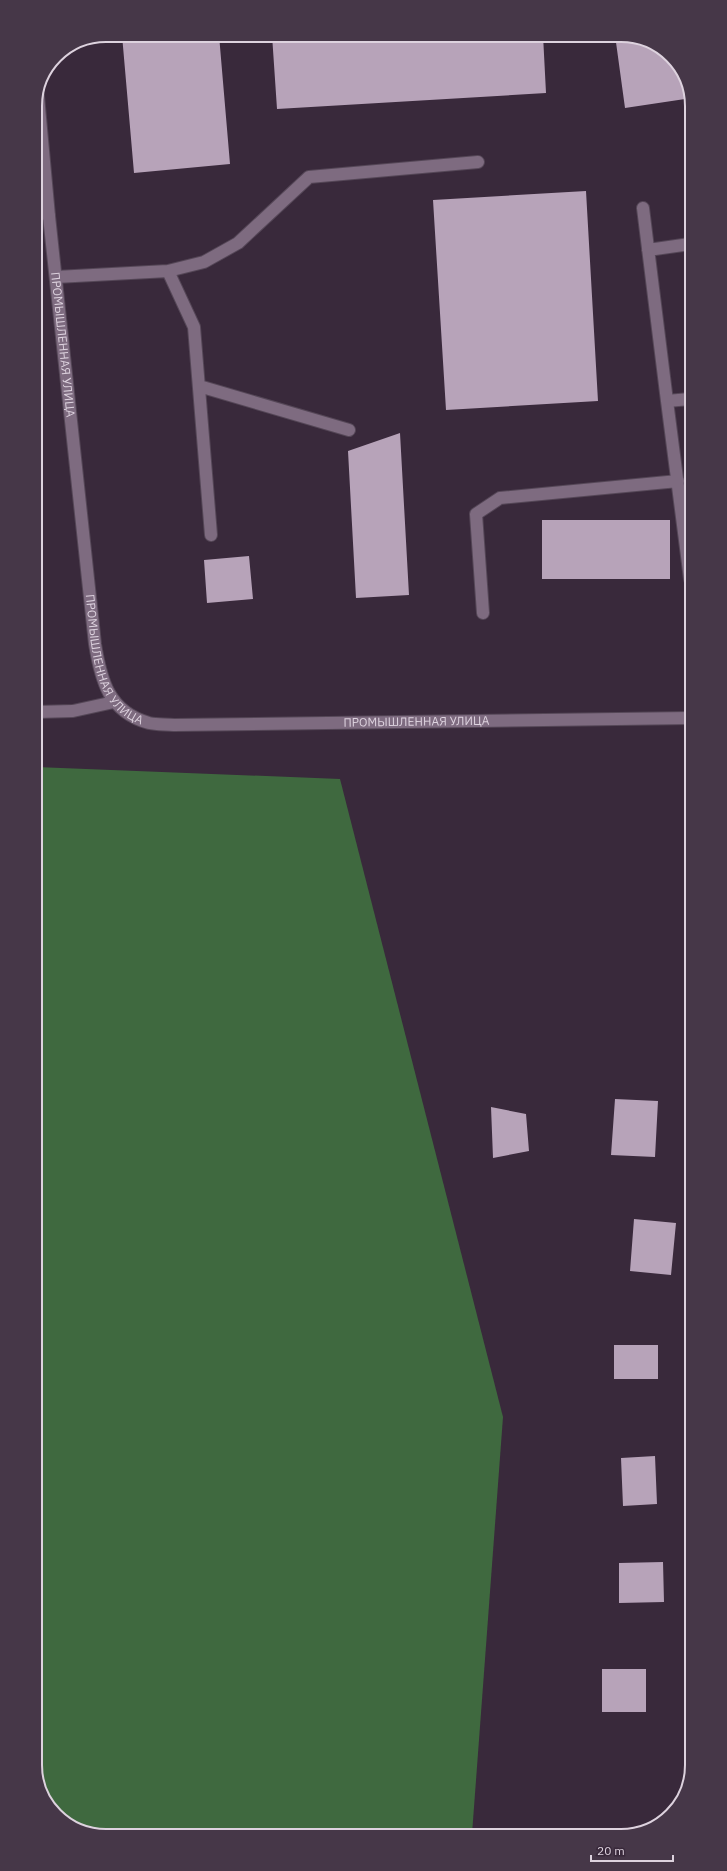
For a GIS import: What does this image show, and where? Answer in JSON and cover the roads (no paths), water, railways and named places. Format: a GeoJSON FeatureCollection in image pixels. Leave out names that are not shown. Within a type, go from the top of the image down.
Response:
{"type":"FeatureCollection","features":[{"type":"Feature","properties":{"kind":"street","name":"ПРОМЫШЛЕННАЯ УЛИЦА"},"geometry":{"type":"LineString","coordinates":[[42,140],[95,644],[99,668],[114,702],[129,716],[150,723],[174,725],[685,718]]}},
{"type":"Feature","properties":{"kind":"street"},"geometry":{"type":"LineString","coordinates":[[56,277],[168,271],[204,262],[238,243],[308,177],[478,162]]}},
{"type":"Feature","properties":{"kind":"street"},"geometry":{"type":"LineString","coordinates":[[643,208],[685,538]]}},
{"type":"Feature","properties":{"kind":"street"},"geometry":{"type":"LineString","coordinates":[[42,212],[49,216]]}},
{"type":"Feature","properties":{"kind":"street"},"geometry":{"type":"LineString","coordinates":[[648,250],[685,245]]}},
{"type":"Feature","properties":{"kind":"street"},"geometry":{"type":"LineString","coordinates":[[168,271],[194,327],[211,536]]}},
{"type":"Feature","properties":{"kind":"street"},"geometry":{"type":"LineString","coordinates":[[199,386],[349,430]]}},
{"type":"Feature","properties":{"kind":"street"},"geometry":{"type":"LineString","coordinates":[[667,401],[685,399]]}},
{"type":"Feature","properties":{"kind":"street"},"geometry":{"type":"LineString","coordinates":[[483,613],[476,514],[500,498],[678,481]]}},
{"type":"Feature","properties":{"kind":"street"},"geometry":{"type":"LineString","coordinates":[[42,712],[73,711],[114,702]]}}]}
